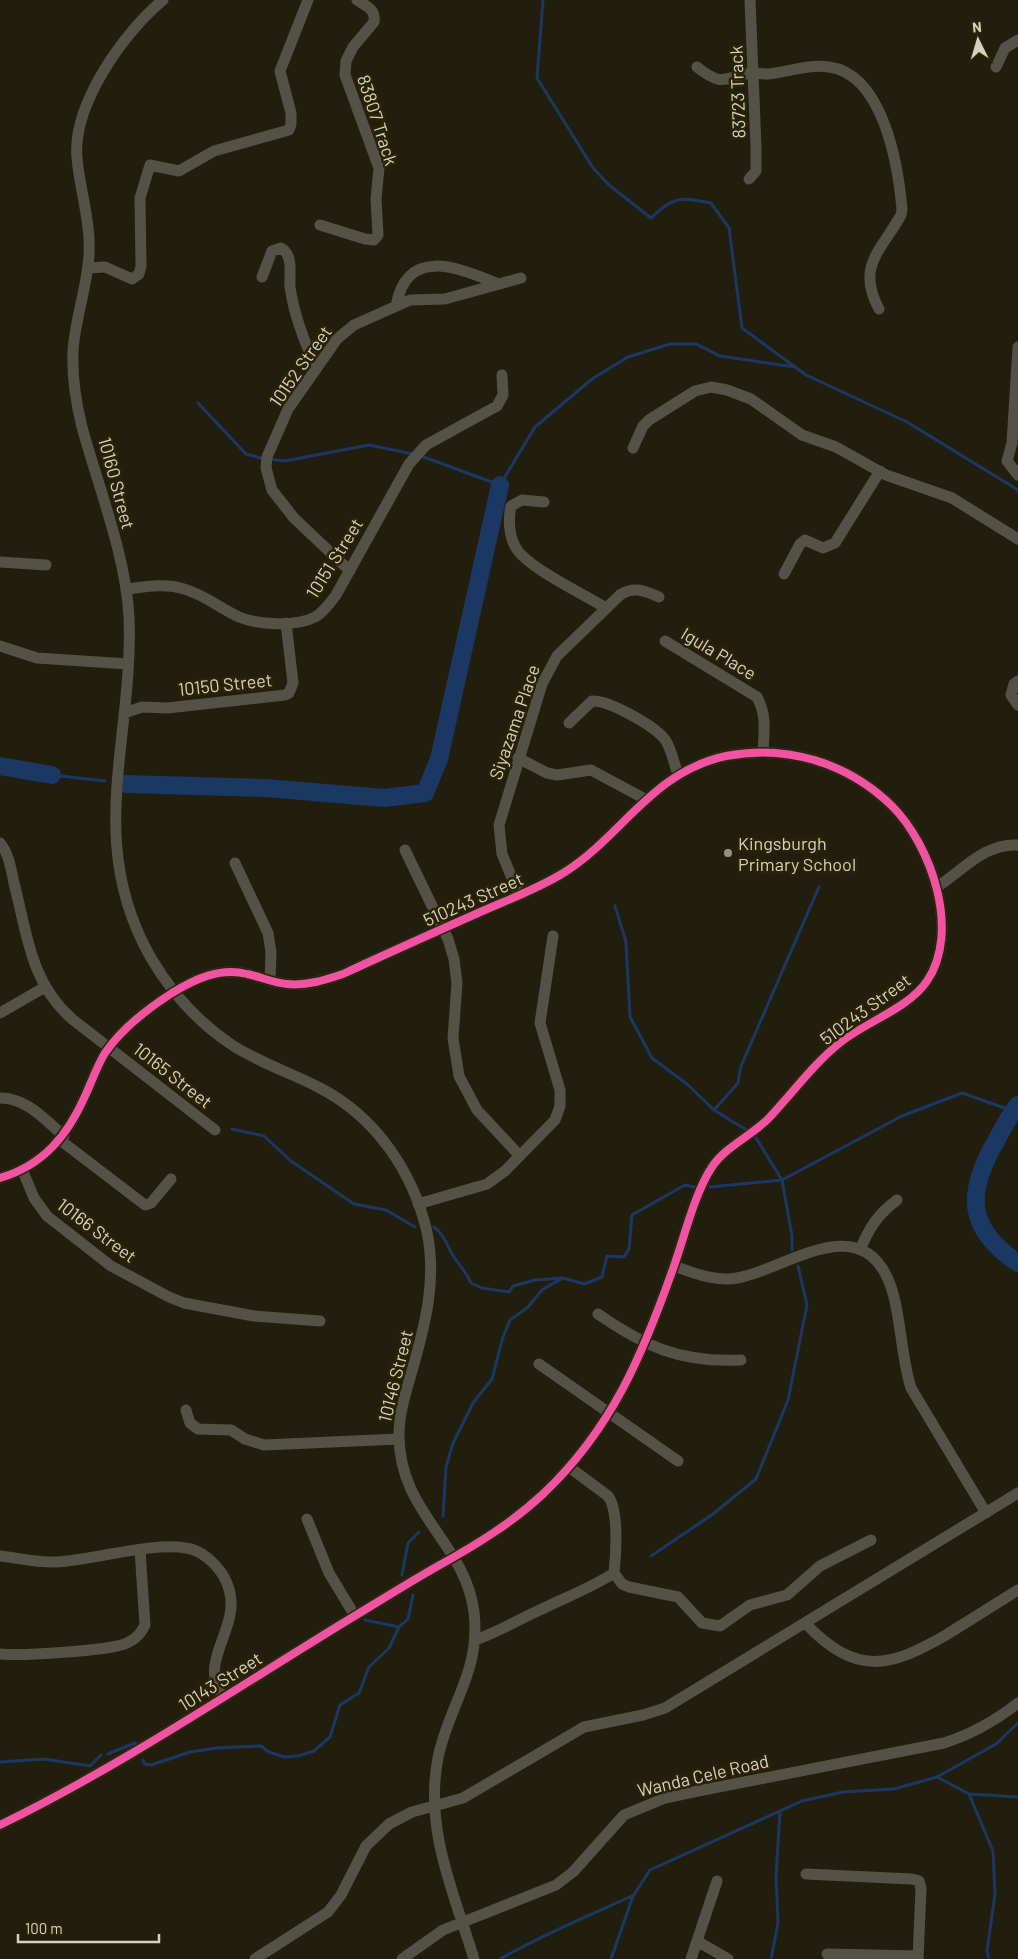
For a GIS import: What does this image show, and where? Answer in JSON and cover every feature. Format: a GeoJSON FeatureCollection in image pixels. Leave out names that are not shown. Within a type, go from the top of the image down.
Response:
{"type":"FeatureCollection","features":[{"type":"Feature","properties":{"kind":"street","name":"10160 Street"},"geometry":{"type":"LineString","coordinates":[[163,0],[145,16],[112,58],[80,125],[77,153],[90,228],[88,268],[74,342],[74,379],[83,429],[126,589],[129,636],[115,824],[118,870],[139,935],[174,992]]}},
{"type":"Feature","properties":{"kind":"street"},"geometry":{"type":"LineString","coordinates":[[88,268],[105,267],[132,279],[139,274],[141,266],[140,198],[150,165],[179,171],[214,151],[289,130],[292,120],[280,70],[308,0]]}},
{"type":"Feature","properties":{"kind":"street","name":"83807 Track"},"geometry":{"type":"LineString","coordinates":[[320,224],[365,239],[374,240],[378,234],[376,199],[379,168],[345,75],[349,54],[374,22],[375,18],[371,9],[357,0]]}},
{"type":"Feature","properties":{"kind":"street","name":"83723 Track"},"geometry":{"type":"LineString","coordinates":[[749,179],[755,174],[756,168],[750,0]]}},
{"type":"Feature","properties":{"kind":"street"},"geometry":{"type":"LineString","coordinates":[[996,66],[1005,48],[1018,40]]}},
{"type":"Feature","properties":{"kind":"street"},"geometry":{"type":"LineString","coordinates":[[697,66],[712,78],[727,80],[752,73],[769,74],[813,66],[844,70],[864,85],[874,101],[888,139],[902,209],[901,215],[875,255],[870,267],[869,284],[879,309]]}},
{"type":"Feature","properties":{"kind":"street"},"geometry":{"type":"LineString","coordinates":[[262,277],[272,251],[281,248],[286,251],[289,258],[290,289],[293,301],[307,346],[317,368]]}},
{"type":"Feature","properties":{"kind":"street"},"geometry":{"type":"LineString","coordinates":[[396,306],[401,284],[416,271],[429,266],[463,270],[499,284]]}},
{"type":"Feature","properties":{"kind":"street","name":"10152 Street"},"geometry":{"type":"LineString","coordinates":[[350,571],[279,501],[272,490],[266,468],[271,445],[281,422],[344,332],[410,300],[445,299],[521,278]]}},
{"type":"Feature","properties":{"kind":"street"},"geometry":{"type":"LineString","coordinates":[[1018,347],[1012,443],[1007,461],[1018,475]]}},
{"type":"Feature","properties":{"kind":"street","name":"10151 Street"},"geometry":{"type":"LineString","coordinates":[[126,589],[161,586],[184,588],[247,620],[286,623],[314,618],[322,612],[336,595],[415,456],[438,437],[497,406],[502,395],[502,375]]}},
{"type":"Feature","properties":{"kind":"street"},"geometry":{"type":"LineString","coordinates":[[634,448],[643,426],[649,420],[695,391],[719,388],[751,399],[802,435],[836,447],[880,471],[952,498],[1018,539]]}},
{"type":"Feature","properties":{"kind":"street"},"geometry":{"type":"LineString","coordinates":[[784,574],[800,544],[805,540],[824,548],[835,543],[880,471]]}},
{"type":"Feature","properties":{"kind":"street"},"geometry":{"type":"LineString","coordinates":[[544,502],[522,500],[511,506],[511,535],[516,549],[534,565],[606,608]]}},
{"type":"Feature","properties":{"kind":"street"},"geometry":{"type":"LineString","coordinates":[[0,562],[46,565]]}},
{"type":"Feature","properties":{"kind":"street","name":"Siyazama Place"},"geometry":{"type":"LineString","coordinates":[[519,895],[502,854],[499,825],[518,758],[548,670],[566,646],[628,590],[638,589],[659,597]]}},
{"type":"Feature","properties":{"kind":"street","name":"10150 Street"},"geometry":{"type":"LineString","coordinates":[[124,713],[142,706],[168,708],[285,695],[289,692],[293,683],[286,623]]}},
{"type":"Feature","properties":{"kind":"street","name":"Igula Place"},"geometry":{"type":"LineString","coordinates":[[665,640],[757,697],[765,721],[763,752]]}},
{"type":"Feature","properties":{"kind":"street"},"geometry":{"type":"LineString","coordinates":[[0,646],[37,658],[128,664]]}},
{"type":"Feature","properties":{"kind":"street"},"geometry":{"type":"LineString","coordinates":[[1018,681],[1014,684],[1011,695],[1018,705]]}},
{"type":"Feature","properties":{"kind":"street"},"geometry":{"type":"LineString","coordinates":[[569,723],[592,701],[614,706],[662,736],[668,746],[678,774]]}},
{"type":"Feature","properties":{"kind":"street","name":"510243 Street"},"geometry":{"type":"LineString","coordinates":[[0,1178],[22,1169],[47,1154],[62,1138],[109,1047],[131,1023],[174,992],[201,978],[224,972],[247,974],[270,981],[300,984],[326,980],[554,879],[575,865],[645,800],[678,774],[718,758],[763,752],[792,755],[823,762],[851,774],[878,793],[897,811],[912,831],[937,887],[942,936],[938,961],[928,980],[908,1000],[839,1043],[762,1124],[716,1162],[705,1180],[645,1343],[609,1414],[569,1467],[529,1506],[475,1546],[454,1558]]}},
{"type":"Feature","properties":{"kind":"street"},"geometry":{"type":"LineString","coordinates":[[518,758],[547,773],[557,775],[591,770],[645,800]]}},
{"type":"Feature","properties":{"kind":"street","name":"10165 Street"},"geometry":{"type":"LineString","coordinates":[[0,843],[10,866],[30,954],[45,987],[63,1011],[215,1130]]}},
{"type":"Feature","properties":{"kind":"street"},"geometry":{"type":"LineString","coordinates":[[937,887],[992,847],[1006,844],[1018,845]]}},
{"type":"Feature","properties":{"kind":"street"},"geometry":{"type":"LineString","coordinates":[[405,850],[452,951],[457,970],[457,998],[453,1038],[459,1076],[477,1110],[520,1156]]}},
{"type":"Feature","properties":{"kind":"street"},"geometry":{"type":"LineString","coordinates":[[235,863],[268,933],[271,952],[270,981]]}},
{"type":"Feature","properties":{"kind":"street"},"geometry":{"type":"LineString","coordinates":[[418,1204],[487,1184],[520,1156],[555,1120],[560,1106],[560,1090],[540,1023],[553,936]]}},
{"type":"Feature","properties":{"kind":"street"},"geometry":{"type":"LineString","coordinates":[[0,1013],[45,987]]}},
{"type":"Feature","properties":{"kind":"street","name":"10146 Street"},"geometry":{"type":"LineString","coordinates":[[174,992],[196,1015],[232,1045],[255,1059],[318,1087],[354,1111],[376,1132],[398,1159],[418,1204],[430,1250],[430,1293],[426,1322],[402,1406],[399,1439],[402,1466],[412,1495],[454,1558],[472,1600],[475,1640],[469,1675],[438,1761],[434,1807],[440,1850],[474,1959]]}},
{"type":"Feature","properties":{"kind":"street"},"geometry":{"type":"LineString","coordinates":[[0,1098],[14,1099],[28,1106],[62,1138],[145,1205],[152,1203],[171,1179]]}},
{"type":"Feature","properties":{"kind":"street","name":"10166 Street"},"geometry":{"type":"LineString","coordinates":[[22,1169],[34,1198],[47,1216],[111,1266],[168,1297],[184,1303],[254,1316],[320,1321]]}},
{"type":"Feature","properties":{"kind":"street"},"geometry":{"type":"LineString","coordinates":[[860,1250],[871,1226],[880,1214],[897,1200]]}},
{"type":"Feature","properties":{"kind":"street"},"geometry":{"type":"LineString","coordinates":[[674,1266],[702,1275],[728,1279],[748,1276],[825,1247],[847,1247],[860,1250],[877,1262],[888,1278],[897,1318],[904,1369],[911,1388],[986,1513]]}},
{"type":"Feature","properties":{"kind":"street"},"geometry":{"type":"LineString","coordinates":[[598,1314],[633,1338],[692,1359],[741,1360]]}},
{"type":"Feature","properties":{"kind":"street"},"geometry":{"type":"LineString","coordinates":[[539,1364],[678,1461]]}},
{"type":"Feature","properties":{"kind":"street"},"geometry":{"type":"LineString","coordinates":[[186,1410],[190,1422],[198,1429],[231,1430],[245,1439],[264,1445],[399,1439]]}},
{"type":"Feature","properties":{"kind":"street"},"geometry":{"type":"LineString","coordinates":[[569,1467],[608,1496],[611,1502],[614,1529],[614,1573],[622,1584],[678,1597],[702,1622],[720,1626],[750,1605],[787,1595],[820,1566],[871,1540]]}},
{"type":"Feature","properties":{"kind":"street"},"geometry":{"type":"LineString","coordinates":[[255,1959],[328,1912],[341,1894],[361,1853],[375,1835],[404,1816],[463,1798],[584,1727],[643,1715],[665,1708],[806,1624],[1018,1493]]}},
{"type":"Feature","properties":{"kind":"street"},"geometry":{"type":"LineString","coordinates":[[307,1519],[329,1573],[355,1616]]}},
{"type":"Feature","properties":{"kind":"street"},"geometry":{"type":"LineString","coordinates":[[0,1556],[26,1561],[58,1562],[140,1550],[178,1547],[195,1550],[211,1561],[224,1577],[229,1595],[230,1618],[213,1672],[216,1685],[223,1697]]}},
{"type":"Feature","properties":{"kind":"street"},"geometry":{"type":"LineString","coordinates":[[0,1654],[106,1648],[125,1644],[139,1635],[145,1625],[140,1550]]}},
{"type":"Feature","properties":{"kind":"street","name":"10143 Street"},"geometry":{"type":"LineString","coordinates":[[0,1825],[89,1780],[355,1616],[454,1558]]}},
{"type":"Feature","properties":{"kind":"street"},"geometry":{"type":"LineString","coordinates":[[475,1640],[493,1634],[549,1605],[584,1591],[614,1573]]}},
{"type":"Feature","properties":{"kind":"street"},"geometry":{"type":"LineString","coordinates":[[806,1624],[818,1637],[850,1656],[864,1660],[890,1661],[913,1654],[1018,1590]]}},
{"type":"Feature","properties":{"kind":"street","name":"Wanda Cele Road"},"geometry":{"type":"LineString","coordinates":[[402,1959],[434,1935],[463,1921],[535,1896],[556,1886],[573,1872],[615,1823],[633,1810],[665,1798],[944,1743],[964,1737],[984,1727],[1018,1703]]}},
{"type":"Feature","properties":{"kind":"street"},"geometry":{"type":"LineString","coordinates":[[806,1874],[912,1879],[919,1882],[921,1888],[918,1958],[827,1954]]}},
{"type":"Feature","properties":{"kind":"street"},"geometry":{"type":"LineString","coordinates":[[690,1959],[717,1880]]}},
{"type":"Feature","properties":{"kind":"street"},"geometry":{"type":"LineString","coordinates":[[697,1941],[728,1959]]}},
{"type":"Feature","properties":{"kind":"waterway"},"geometry":{"type":"LineString","coordinates":[[543,0],[537,78],[593,168],[609,185],[651,218],[665,206],[678,200],[685,199],[711,203],[729,228],[742,328],[806,375],[907,422],[1018,490]]}},
{"type":"Feature","properties":{"kind":"waterway"},"geometry":{"type":"LineString","coordinates":[[421,456],[500,485],[535,427],[592,379],[628,357],[670,344],[696,344],[720,356],[795,367]]}},
{"type":"Feature","properties":{"kind":"waterway"},"geometry":{"type":"LineString","coordinates":[[198,403],[246,454],[261,458],[285,461],[369,445],[413,454]]}},
{"type":"Feature","properties":{"kind":"waterway"},"geometry":{"type":"LineString","coordinates":[[125,784],[266,788],[384,798],[425,793],[439,759],[500,485]]}},
{"type":"Feature","properties":{"kind":"waterway"},"geometry":{"type":"LineString","coordinates":[[0,766],[52,775]]}},
{"type":"Feature","properties":{"kind":"waterway"},"geometry":{"type":"LineString","coordinates":[[52,775],[105,781]]}},
{"type":"Feature","properties":{"kind":"waterway"},"geometry":{"type":"LineString","coordinates":[[714,1110],[738,1083],[741,1066],[819,887]]}},
{"type":"Feature","properties":{"kind":"waterway"},"geometry":{"type":"LineString","coordinates":[[615,906],[626,942],[630,1017],[652,1058],[687,1084],[714,1110],[748,1131]]}},
{"type":"Feature","properties":{"kind":"waterway"},"geometry":{"type":"LineString","coordinates":[[710,1187],[782,1180],[902,1116],[962,1093],[1013,1111]]}},
{"type":"Feature","properties":{"kind":"waterway"},"geometry":{"type":"LineString","coordinates":[[1018,1105],[986,1159],[976,1192],[976,1208],[980,1222],[988,1236],[1001,1250],[1018,1263]]}},
{"type":"Feature","properties":{"kind":"waterway"},"geometry":{"type":"LineString","coordinates":[[232,1129],[264,1136],[291,1161],[354,1204],[386,1210],[415,1227]]}},
{"type":"Feature","properties":{"kind":"waterway"},"geometry":{"type":"LineString","coordinates":[[756,1138],[782,1180],[792,1236],[792,1250]]}},
{"type":"Feature","properties":{"kind":"waterway"},"geometry":{"type":"LineString","coordinates":[[434,1227],[444,1238],[453,1256],[471,1283],[482,1288],[509,1292],[513,1286],[535,1280],[563,1278],[584,1284],[602,1277],[607,1256],[624,1257],[629,1249],[632,1215],[685,1185],[694,1187]]}},
{"type":"Feature","properties":{"kind":"waterway"},"geometry":{"type":"LineString","coordinates":[[651,1556],[713,1514],[756,1479],[788,1400],[807,1305],[798,1266]]}},
{"type":"Feature","properties":{"kind":"waterway"},"geometry":{"type":"LineString","coordinates":[[443,1516],[446,1467],[453,1443],[473,1403],[492,1379],[503,1337],[510,1320],[528,1307],[542,1290],[561,1279]]}},
{"type":"Feature","properties":{"kind":"waterway"},"geometry":{"type":"LineString","coordinates":[[402,1575],[408,1543],[419,1532]]}},
{"type":"Feature","properties":{"kind":"waterway"},"geometry":{"type":"LineString","coordinates":[[143,1760],[145,1764],[151,1765],[190,1752],[217,1748],[261,1746],[269,1752],[284,1757],[298,1756],[314,1751],[330,1737],[340,1705],[359,1693],[369,1667],[389,1648],[399,1627],[408,1619],[413,1595]]}},
{"type":"Feature","properties":{"kind":"waterway"},"geometry":{"type":"LineString","coordinates":[[365,1620],[399,1627]]}},
{"type":"Feature","properties":{"kind":"waterway"},"geometry":{"type":"LineString","coordinates":[[611,1959],[633,1896],[650,1870],[802,1801],[843,1792],[894,1789],[937,1777],[996,1744],[1018,1723]]}},
{"type":"Feature","properties":{"kind":"waterway"},"geometry":{"type":"LineString","coordinates":[[108,1754],[135,1743],[136,1745]]}},
{"type":"Feature","properties":{"kind":"waterway"},"geometry":{"type":"LineString","coordinates":[[0,1762],[44,1759],[90,1766],[101,1755]]}},
{"type":"Feature","properties":{"kind":"waterway"},"geometry":{"type":"LineString","coordinates":[[937,1777],[969,1794],[1018,1797]]}},
{"type":"Feature","properties":{"kind":"waterway"},"geometry":{"type":"LineString","coordinates":[[969,1794],[993,1851],[995,1894],[987,1951],[989,1959]]}},
{"type":"Feature","properties":{"kind":"waterway"},"geometry":{"type":"LineString","coordinates":[[771,1959],[778,1923],[776,1876],[780,1811]]}},
{"type":"Feature","properties":{"kind":"waterway"},"geometry":{"type":"LineString","coordinates":[[500,1959],[632,1896]]}},
{"type":"Feature","properties":{"kind":"cycle path"},"geometry":{"type":"LineString","coordinates":[[0,1178],[29,1165],[42,1157],[53,1146],[71,1123],[79,1109],[105,1053],[119,1035],[153,1006],[172,993],[190,983],[217,973],[237,972],[287,984],[316,982],[343,974],[555,878],[586,857],[658,790],[700,764],[726,756],[749,753],[794,755],[815,760],[856,778],[892,806],[906,823],[919,843],[937,889],[941,914],[941,938],[937,961],[927,981],[919,991],[898,1007],[841,1042],[812,1069],[768,1119],[717,1160],[700,1189],[650,1330],[623,1389],[588,1443],[543,1494],[480,1542],[348,1620],[133,1753],[0,1825]]}},
{"type":"Feature","properties":{"kind":"place","name":"Kingsburgh Primary School"},"geometry":{"type":"Point","coordinates":[728,853]}}]}
